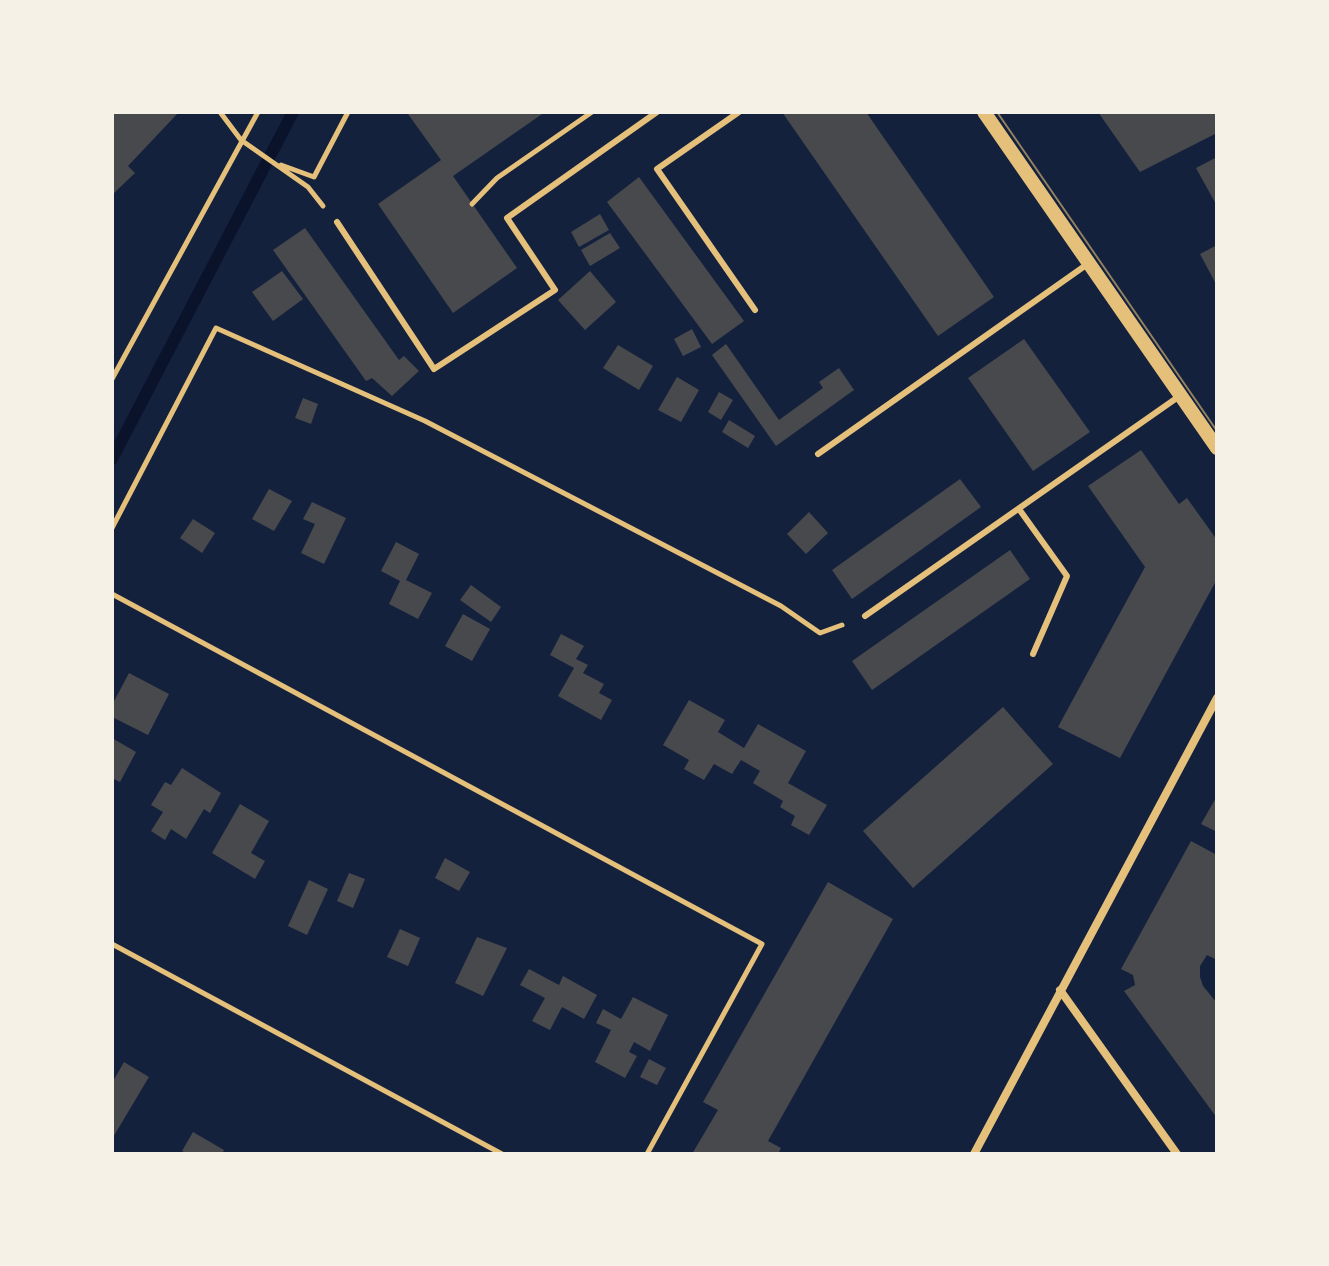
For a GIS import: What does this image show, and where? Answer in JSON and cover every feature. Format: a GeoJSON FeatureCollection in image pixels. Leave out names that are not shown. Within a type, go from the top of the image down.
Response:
{"type":"FeatureCollection","features":[{"type":"Feature","properties":{"kind":"street"},"geometry":{"type":"LineString","coordinates":[[984,112],[1217,448]]}},
{"type":"Feature","properties":{"kind":"street"},"geometry":{"type":"LineString","coordinates":[[974,1154],[1217,698]]}},
{"type":"Feature","properties":{"kind":"street"},"geometry":{"type":"LineString","coordinates":[[1060,990],[1177,1154]]}},
{"type":"Feature","properties":{"kind":"lane"},"geometry":{"type":"LineString","coordinates":[[337,222],[434,369],[555,290],[507,218],[657,112]]}},
{"type":"Feature","properties":{"kind":"lane"},"geometry":{"type":"LineString","coordinates":[[739,112],[657,169],[755,310]]}},
{"type":"Feature","properties":{"kind":"lane"},"geometry":{"type":"LineString","coordinates":[[818,454],[1089,263]]}},
{"type":"Feature","properties":{"kind":"lane"},"geometry":{"type":"LineString","coordinates":[[865,616],[1181,395]]}},
{"type":"Feature","properties":{"kind":"lane"},"geometry":{"type":"LineString","coordinates":[[1019,509],[1067,576],[1033,654]]}},
{"type":"Feature","properties":{"kind":"path"},"geometry":{"type":"LineString","coordinates":[[220,112],[241,140],[308,187],[337,222]]}},
{"type":"Feature","properties":{"kind":"path"},"geometry":{"type":"LineString","coordinates":[[112,379],[258,112]]}},
{"type":"Feature","properties":{"kind":"path"},"geometry":{"type":"LineString","coordinates":[[277,164],[314,177],[348,112]]}},
{"type":"Feature","properties":{"kind":"path"},"geometry":{"type":"LineString","coordinates":[[472,204],[497,178],[592,112]]}},
{"type":"Feature","properties":{"kind":"path"},"geometry":{"type":"LineString","coordinates":[[112,528],[216,328],[425,421],[781,606],[820,633],[865,616]]}},
{"type":"Feature","properties":{"kind":"path"},"geometry":{"type":"LineString","coordinates":[[112,594],[762,944],[647,1154]]}},
{"type":"Feature","properties":{"kind":"path"},"geometry":{"type":"LineString","coordinates":[[112,944],[502,1154]]}},
{"type":"Feature","properties":{"kind":"building"},"geometry":{"type":"Polygon","coordinates":[[[112,112],[179,112],[128,166],[135,173],[112,195],[112,112]]]}},
{"type":"Feature","properties":{"kind":"building"},"geometry":{"type":"Polygon","coordinates":[[[545,112],[453,176],[517,268],[453,313],[378,204],[441,160],[408,114],[545,112]]]}},
{"type":"Feature","properties":{"kind":"building"},"geometry":{"type":"Polygon","coordinates":[[[782,112],[866,112],[994,297],[938,336],[782,112]]]}},
{"type":"Feature","properties":{"kind":"building"},"geometry":{"type":"Polygon","coordinates":[[[1098,112],[1217,112],[1217,133],[1140,172],[1098,112]]]}},
{"type":"Feature","properties":{"kind":"building"},"geometry":{"type":"Polygon","coordinates":[[[1217,157],[1217,206],[1196,168],[1217,157]]]}},
{"type":"Feature","properties":{"kind":"building"},"geometry":{"type":"Polygon","coordinates":[[[639,177],[744,321],[712,344],[607,202],[639,177]]]}},
{"type":"Feature","properties":{"kind":"building"},"geometry":{"type":"Polygon","coordinates":[[[600,214],[609,230],[579,247],[571,232],[600,214]]]}},
{"type":"Feature","properties":{"kind":"building"},"geometry":{"type":"Polygon","coordinates":[[[305,228],[399,360],[404,356],[419,371],[392,396],[372,378],[366,381],[273,250],[305,228]]]}},
{"type":"Feature","properties":{"kind":"building"},"geometry":{"type":"Polygon","coordinates":[[[610,233],[620,248],[590,266],[581,250],[610,233]]]}},
{"type":"Feature","properties":{"kind":"building"},"geometry":{"type":"Polygon","coordinates":[[[1217,245],[1217,286],[1200,254],[1217,245]]]}},
{"type":"Feature","properties":{"kind":"building"},"geometry":{"type":"Polygon","coordinates":[[[282,271],[303,299],[273,321],[252,292],[282,271]]]}},
{"type":"Feature","properties":{"kind":"building"},"geometry":{"type":"Polygon","coordinates":[[[590,271],[616,302],[585,330],[558,300],[590,271]]]}},
{"type":"Feature","properties":{"kind":"building"},"geometry":{"type":"Polygon","coordinates":[[[692,329],[701,347],[683,356],[674,339],[692,329]]]}},
{"type":"Feature","properties":{"kind":"building"},"geometry":{"type":"Polygon","coordinates":[[[1024,339],[1090,432],[1033,471],[968,378],[1024,339]]]}},
{"type":"Feature","properties":{"kind":"building"},"geometry":{"type":"Polygon","coordinates":[[[726,344],[779,420],[823,388],[819,382],[839,368],[854,390],[776,446],[712,355],[726,344]]]}},
{"type":"Feature","properties":{"kind":"building"},"geometry":{"type":"Polygon","coordinates":[[[618,345],[653,366],[639,390],[603,368],[618,345]]]}},
{"type":"Feature","properties":{"kind":"building"},"geometry":{"type":"Polygon","coordinates":[[[677,377],[699,390],[681,422],[658,410],[677,377]]]}},
{"type":"Feature","properties":{"kind":"building"},"geometry":{"type":"Polygon","coordinates":[[[719,392],[733,400],[721,420],[708,412],[719,392]]]}},
{"type":"Feature","properties":{"kind":"building"},"geometry":{"type":"Polygon","coordinates":[[[303,398],[318,404],[311,424],[295,418],[303,398]]]}},
{"type":"Feature","properties":{"kind":"building"},"geometry":{"type":"Polygon","coordinates":[[[729,420],[755,436],[748,448],[722,432],[729,420]]]}},
{"type":"Feature","properties":{"kind":"building"},"geometry":{"type":"Polygon","coordinates":[[[1141,450],[1179,504],[1187,498],[1217,540],[1217,579],[1120,758],[1058,727],[1145,567],[1088,486],[1141,450]]]}},
{"type":"Feature","properties":{"kind":"building"},"geometry":{"type":"Polygon","coordinates":[[[960,479],[981,507],[852,599],[832,570],[960,479]]]}},
{"type":"Feature","properties":{"kind":"building"},"geometry":{"type":"Polygon","coordinates":[[[269,489],[292,501],[274,531],[252,519],[269,489]]]}},
{"type":"Feature","properties":{"kind":"building"},"geometry":{"type":"Polygon","coordinates":[[[312,502],[346,518],[324,564],[301,553],[315,524],[303,519],[312,502]]]}},
{"type":"Feature","properties":{"kind":"building"},"geometry":{"type":"Polygon","coordinates":[[[809,512],[828,533],[806,554],[787,534],[809,512]]]}},
{"type":"Feature","properties":{"kind":"building"},"geometry":{"type":"Polygon","coordinates":[[[193,519],[215,533],[202,553],[180,538],[193,519]]]}},
{"type":"Feature","properties":{"kind":"building"},"geometry":{"type":"Polygon","coordinates":[[[396,542],[419,554],[406,580],[432,593],[418,619],[389,604],[400,581],[381,571],[396,542]]]}},
{"type":"Feature","properties":{"kind":"building"},"geometry":{"type":"Polygon","coordinates":[[[1010,550],[1030,579],[872,690],[852,661],[1010,550]]]}},
{"type":"Feature","properties":{"kind":"building"},"geometry":{"type":"Polygon","coordinates":[[[471,585],[501,607],[491,622],[460,600],[471,585]]]}},
{"type":"Feature","properties":{"kind":"building"},"geometry":{"type":"Polygon","coordinates":[[[463,614],[490,629],[472,661],[445,646],[463,614]]]}},
{"type":"Feature","properties":{"kind":"building"},"geometry":{"type":"Polygon","coordinates":[[[561,634],[584,646],[576,659],[588,665],[583,673],[604,684],[599,693],[612,700],[601,720],[558,696],[574,668],[550,655],[561,634]]]}},
{"type":"Feature","properties":{"kind":"building"},"geometry":{"type":"Polygon","coordinates":[[[129,673],[169,694],[148,735],[112,717],[112,705],[129,673]]]}},
{"type":"Feature","properties":{"kind":"building"},"geometry":{"type":"Polygon","coordinates":[[[689,700],[725,720],[718,732],[744,748],[758,724],[806,751],[788,783],[827,805],[809,835],[791,825],[795,816],[780,807],[783,801],[753,783],[760,771],[741,760],[732,774],[714,764],[704,780],[684,769],[689,760],[663,745],[689,700]]]}},
{"type":"Feature","properties":{"kind":"building"},"geometry":{"type":"Polygon","coordinates":[[[1003,707],[1053,764],[913,888],[863,831],[1003,707]]]}},
{"type":"Feature","properties":{"kind":"building"},"geometry":{"type":"Polygon","coordinates":[[[112,738],[136,752],[120,782],[112,778],[112,738]]]}},
{"type":"Feature","properties":{"kind":"building"},"geometry":{"type":"Polygon","coordinates":[[[182,768],[221,793],[210,813],[204,809],[186,839],[171,829],[165,840],[151,831],[163,812],[151,805],[165,782],[171,785],[182,768]]]}},
{"type":"Feature","properties":{"kind":"building"},"geometry":{"type":"Polygon","coordinates":[[[1217,796],[1217,832],[1201,824],[1217,796]]]}},
{"type":"Feature","properties":{"kind":"building"},"geometry":{"type":"Polygon","coordinates":[[[240,804],[269,821],[251,853],[265,861],[255,879],[212,853],[240,804]]]}},
{"type":"Feature","properties":{"kind":"building"},"geometry":{"type":"Polygon","coordinates":[[[1191,841],[1217,855],[1217,960],[1207,955],[1200,966],[1200,977],[1203,986],[1217,1003],[1217,1118],[1124,991],[1135,985],[1133,975],[1121,969],[1191,841]]]}},
{"type":"Feature","properties":{"kind":"building"},"geometry":{"type":"Polygon","coordinates":[[[445,858],[470,872],[459,891],[435,878],[445,858]]]}},
{"type":"Feature","properties":{"kind":"building"},"geometry":{"type":"Polygon","coordinates":[[[349,873],[365,879],[353,908],[337,901],[349,873]]]}},
{"type":"Feature","properties":{"kind":"building"},"geometry":{"type":"Polygon","coordinates":[[[309,880],[328,889],[307,935],[288,926],[309,880]]]}},
{"type":"Feature","properties":{"kind":"building"},"geometry":{"type":"Polygon","coordinates":[[[828,882],[893,919],[768,1141],[781,1148],[778,1154],[692,1154],[718,1110],[703,1102],[828,882]]]}},
{"type":"Feature","properties":{"kind":"building"},"geometry":{"type":"Polygon","coordinates":[[[400,929],[420,938],[408,966],[387,957],[400,929]]]}},
{"type":"Feature","properties":{"kind":"building"},"geometry":{"type":"Polygon","coordinates":[[[477,937],[507,948],[483,996],[455,983],[477,937]]]}},
{"type":"Feature","properties":{"kind":"building"},"geometry":{"type":"Polygon","coordinates":[[[529,969],[559,985],[563,976],[597,995],[584,1019],[562,1007],[550,1030],[532,1021],[545,998],[520,985],[529,969]]]}},
{"type":"Feature","properties":{"kind":"building"},"geometry":{"type":"Polygon","coordinates":[[[633,997],[668,1015],[650,1051],[634,1042],[629,1052],[637,1056],[625,1078],[595,1062],[611,1030],[596,1023],[603,1009],[621,1019],[633,997]]]}},
{"type":"Feature","properties":{"kind":"building"},"geometry":{"type":"Polygon","coordinates":[[[649,1059],[666,1068],[657,1085],[640,1077],[649,1059]]]}},
{"type":"Feature","properties":{"kind":"building"},"geometry":{"type":"Polygon","coordinates":[[[124,1062],[149,1077],[112,1139],[112,1083],[124,1062]]]}},
{"type":"Feature","properties":{"kind":"building"},"geometry":{"type":"Polygon","coordinates":[[[193,1132],[224,1150],[222,1154],[188,1154],[182,1151],[193,1132]]]}},
{"type":"Feature","properties":{"kind":"waterway"},"geometry":{"type":"LineString","coordinates":[[112,459],[293,112]]}},
{"type":"Feature","properties":{"kind":"tram line"},"geometry":{"type":"LineString","coordinates":[[997,112],[1217,431]]}}]}
